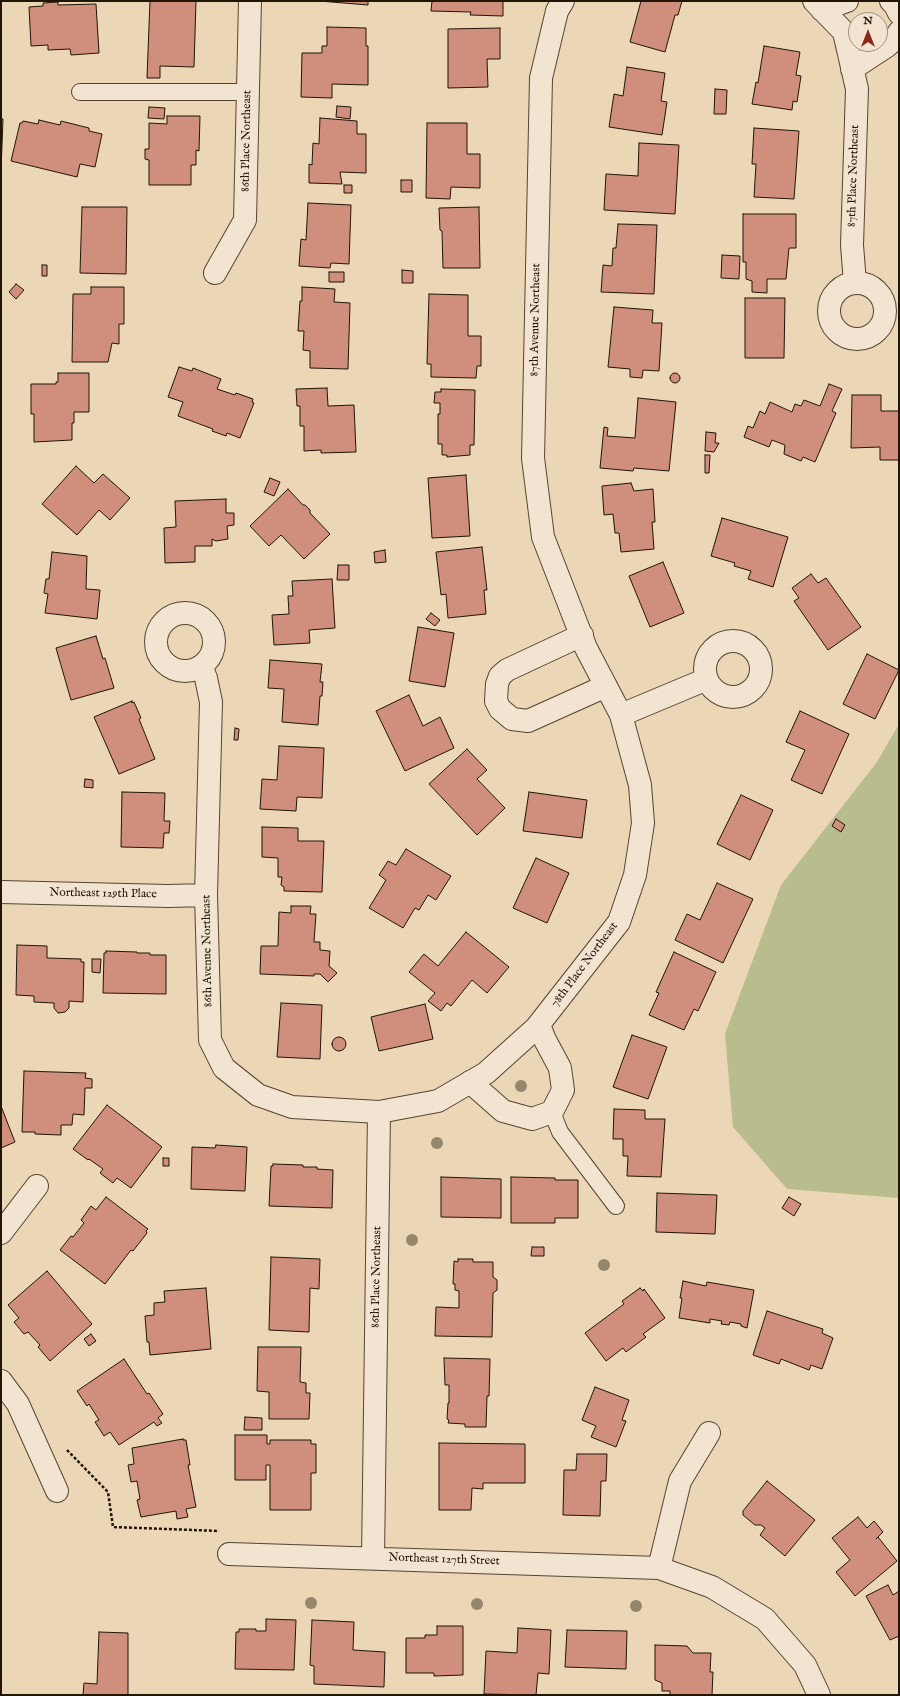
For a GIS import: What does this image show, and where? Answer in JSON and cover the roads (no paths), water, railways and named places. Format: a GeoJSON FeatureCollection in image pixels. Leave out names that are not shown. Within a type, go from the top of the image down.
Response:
{"type":"FeatureCollection","features":[{"type":"Feature","properties":{"kind":"street","name":"86th Place Northeast"},"geometry":{"type":"LineString","coordinates":[[215,273],[245,220],[250,1]]}},
{"type":"Feature","properties":{"kind":"street","name":"87th Avenue Northeast"},"geometry":{"type":"LineString","coordinates":[[563,1],[557,12],[541,78],[533,458],[542,537],[586,648],[621,716]]}},
{"type":"Feature","properties":{"kind":"street"},"geometry":{"type":"LineString","coordinates":[[818,5],[847,1]]}},
{"type":"Feature","properties":{"kind":"street"},"geometry":{"type":"LineString","coordinates":[[891,1],[899,13]]}},
{"type":"Feature","properties":{"kind":"street","name":"87th Place Northeast"},"geometry":{"type":"LineString","coordinates":[[818,5],[844,32],[856,89],[852,245],[855,283]]}},
{"type":"Feature","properties":{"kind":"street"},"geometry":{"type":"LineString","coordinates":[[852,69],[887,46],[894,40],[899,32]]}},
{"type":"Feature","properties":{"kind":"street"},"geometry":{"type":"LineString","coordinates":[[582,635],[507,670],[500,676],[497,684],[495,692],[496,701],[500,708],[509,716],[520,721],[528,721],[606,686]]}},
{"type":"Feature","properties":{"kind":"street","name":"86th Avenue Northeast"},"geometry":{"type":"LineString","coordinates":[[201,666],[206,678],[211,702],[206,895],[210,1040],[224,1068],[258,1095],[292,1107],[379,1112]]}},
{"type":"Feature","properties":{"kind":"street"},"geometry":{"type":"LineString","coordinates":[[621,716],[707,679]]}},
{"type":"Feature","properties":{"kind":"street","name":"78th Place Northeast"},"geometry":{"type":"LineString","coordinates":[[478,1078],[539,1025],[619,922],[635,874],[642,823],[640,785],[621,716]]}},
{"type":"Feature","properties":{"kind":"street","name":"Northeast 129th Place"},"geometry":{"type":"LineString","coordinates":[[1,892],[168,896],[206,895]]}},
{"type":"Feature","properties":{"kind":"street"},"geometry":{"type":"LineString","coordinates":[[379,1112],[438,1101],[478,1078],[503,1111],[532,1119],[552,1112],[563,1090],[560,1068],[539,1025]]}},
{"type":"Feature","properties":{"kind":"street","name":"86th Place Northeast"},"geometry":{"type":"LineString","coordinates":[[374,1558],[379,1112]]}},
{"type":"Feature","properties":{"kind":"street"},"geometry":{"type":"LineString","coordinates":[[1,1233],[37,1186]]}},
{"type":"Feature","properties":{"kind":"street"},"geometry":{"type":"LineString","coordinates":[[1,1381],[18,1404],[57,1490]]}},
{"type":"Feature","properties":{"kind":"street"},"geometry":{"type":"LineString","coordinates":[[709,1434],[680,1480],[659,1568],[712,1587],[764,1619],[804,1665],[819,1695]]}},
{"type":"Feature","properties":{"kind":"street","name":"Northeast 127th Street"},"geometry":{"type":"LineString","coordinates":[[228,1554],[659,1568]]}},
{"type":"Feature","properties":{"kind":"lane"},"geometry":{"type":"LineString","coordinates":[[80,92],[248,92]]}},
{"type":"Feature","properties":{"kind":"lane"},"geometry":{"type":"LineString","coordinates":[[552,1112],[560,1132],[616,1206]]}}]}
